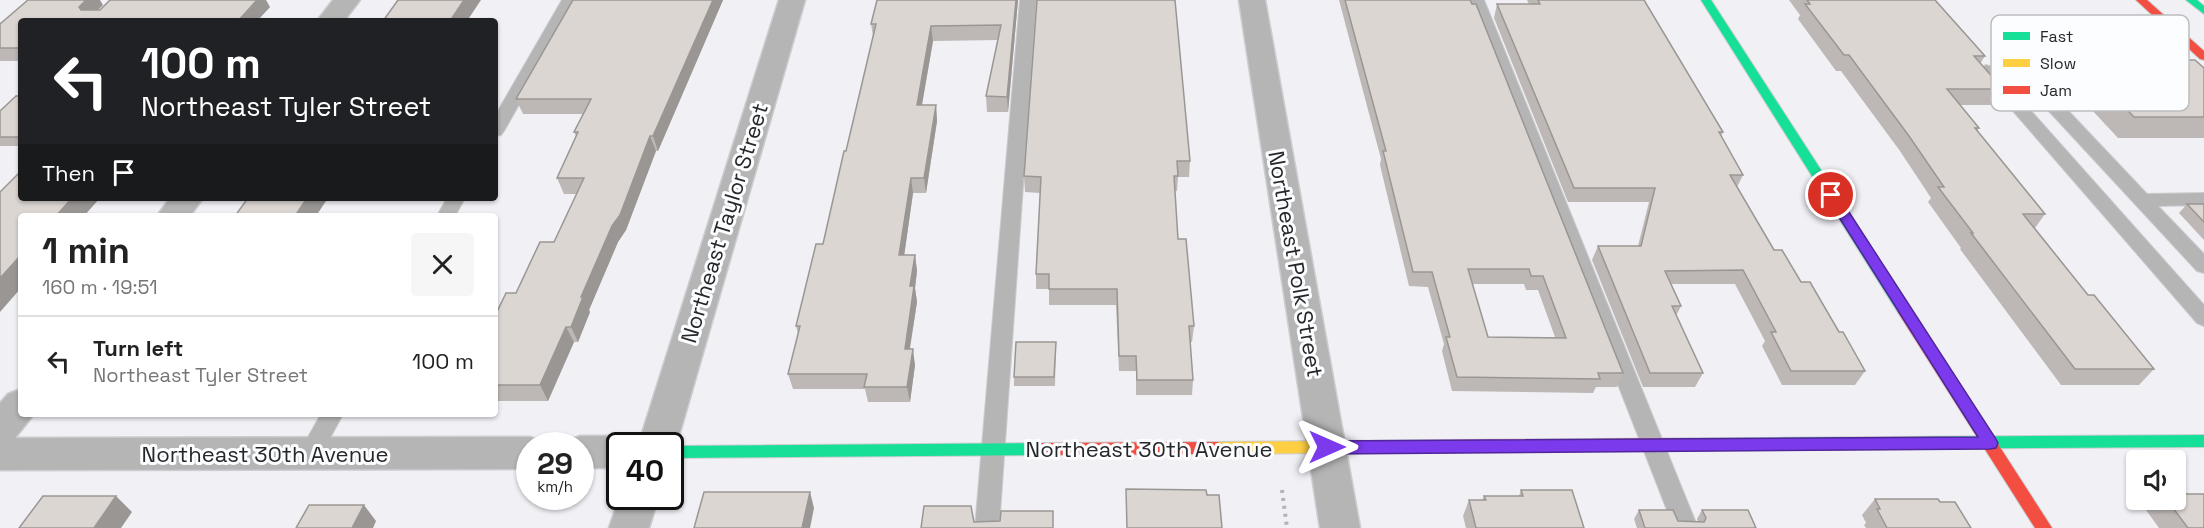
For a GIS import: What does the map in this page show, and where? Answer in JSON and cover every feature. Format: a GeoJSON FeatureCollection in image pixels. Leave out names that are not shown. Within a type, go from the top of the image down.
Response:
{"type":"FeatureCollection","features":[{"type":"Feature","properties":{"kind":"street"},"geometry":{"type":"LineString","coordinates":[[332,18],[347,0]]}},
{"type":"Feature","properties":{"kind":"street","name":"Northeast Taylor Street"},"geometry":{"type":"LineString","coordinates":[[661,432],[792,0]]}},
{"type":"Feature","properties":{"kind":"street","name":"Northeast Polk Street"},"geometry":{"type":"LineString","coordinates":[[1252,0],[1340,528]]}},
{"type":"Feature","properties":{"kind":"street"},"geometry":{"type":"LineString","coordinates":[[1706,0],[2043,528]]}},
{"type":"Feature","properties":{"kind":"street"},"geometry":{"type":"LineString","coordinates":[[2141,0],[2158,15]]}},
{"type":"Feature","properties":{"kind":"street"},"geometry":{"type":"LineString","coordinates":[[2191,0],[2204,11]]}},
{"type":"Feature","properties":{"kind":"street"},"geometry":{"type":"LineString","coordinates":[[2189,43],[2204,57]]}},
{"type":"Feature","properties":{"kind":"street"},"geometry":{"type":"LineString","coordinates":[[175,213],[185,201]]}},
{"type":"Feature","properties":{"kind":"street"},"geometry":{"type":"LineString","coordinates":[[0,430],[18,408]]}},
{"type":"Feature","properties":{"kind":"street","name":"Northeast 30th Avenue"},"geometry":{"type":"LineString","coordinates":[[684,452],[2204,441]]}},
{"type":"Feature","properties":{"kind":"street","name":"Northeast 30th Avenue"},"geometry":{"type":"LineString","coordinates":[[0,454],[516,453]]}},
{"type":"Feature","properties":{"kind":"street"},"geometry":{"type":"LineString","coordinates":[[629,528],[635,510]]}},
{"type":"Feature","properties":{"kind":"lane"},"geometry":{"type":"LineString","coordinates":[[498,126],[570,0]]}},
{"type":"Feature","properties":{"kind":"lane"},"geometry":{"type":"LineString","coordinates":[[987,528],[1028,0]]}},
{"type":"Feature","properties":{"kind":"lane"},"geometry":{"type":"LineString","coordinates":[[1476,0],[1686,528]]}},
{"type":"Feature","properties":{"kind":"lane"},"geometry":{"type":"LineString","coordinates":[[1970,53],[1991,77]]}},
{"type":"Feature","properties":{"kind":"lane"},"geometry":{"type":"LineString","coordinates":[[2021,111],[2204,318]]}},
{"type":"Feature","properties":{"kind":"lane"},"geometry":{"type":"LineString","coordinates":[[2059,111],[2204,266]]}},
{"type":"Feature","properties":{"kind":"lane"},"geometry":{"type":"LineString","coordinates":[[2142,200],[2204,199]]}},
{"type":"Feature","properties":{"kind":"lane"},"geometry":{"type":"LineString","coordinates":[[309,454],[330,417]]}},
{"type":"Feature","properties":{"kind":"path"},"geometry":{"type":"LineString","coordinates":[[1282,490],[1287,528]]}},
{"type":"Feature","properties":{"kind":"building"},"geometry":{"type":"Polygon","coordinates":[[[28,0],[86,0],[79,7],[81,10],[100,10],[110,0],[257,0],[241,18],[18,18],[18,48],[0,48],[0,24],[28,0]]]}},
{"type":"Feature","properties":{"kind":"building"},"geometry":{"type":"Polygon","coordinates":[[[398,0],[464,0],[452,18],[385,18],[398,0]]]}},
{"type":"Feature","properties":{"kind":"building"},"geometry":{"type":"Polygon","coordinates":[[[573,0],[713,0],[653,136],[650,136],[620,215],[612,226],[581,297],[583,297],[571,327],[566,327],[540,385],[498,385],[498,310],[506,293],[516,293],[540,242],[554,242],[584,178],[557,178],[578,132],[574,132],[591,99],[516,99],[573,0]]]}},
{"type":"Feature","properties":{"kind":"building"},"geometry":{"type":"Polygon","coordinates":[[[877,0],[1016,0],[1007,97],[986,96],[1001,25],[931,26],[917,105],[936,105],[924,178],[911,178],[899,255],[915,255],[910,286],[914,286],[905,349],[913,349],[907,387],[864,387],[867,374],[788,374],[800,326],[796,326],[816,244],[823,244],[844,151],[846,151],[876,24],[871,24],[877,0]]]}},
{"type":"Feature","properties":{"kind":"building"},"geometry":{"type":"Polygon","coordinates":[[[1037,0],[1175,0],[1190,161],[1177,161],[1178,176],[1174,176],[1178,239],[1186,239],[1194,326],[1189,326],[1193,380],[1137,380],[1136,356],[1119,356],[1117,289],[1049,289],[1049,274],[1036,274],[1041,177],[1024,176],[1037,0]]]}},
{"type":"Feature","properties":{"kind":"building"},"geometry":{"type":"Polygon","coordinates":[[[1345,0],[1470,0],[1472,4],[1476,4],[1623,373],[1598,373],[1600,379],[1457,377],[1446,337],[1450,337],[1432,272],[1413,272],[1383,151],[1386,151],[1345,0]],[[1468,269],[1488,337],[1566,338],[1543,276],[1531,276],[1529,269],[1468,269]]]}},
{"type":"Feature","properties":{"kind":"building"},"geometry":{"type":"Polygon","coordinates":[[[1538,0],[1644,0],[1723,132],[1719,132],[1743,175],[1730,175],[1774,250],[1782,250],[1801,282],[1810,282],[1865,371],[1791,371],[1771,332],[1776,332],[1743,270],[1665,271],[1681,306],[1672,306],[1703,373],[1650,373],[1598,246],[1641,246],[1655,188],[1574,188],[1497,4],[1540,4],[1538,0]]]}},
{"type":"Feature","properties":{"kind":"building"},"geometry":{"type":"Polygon","coordinates":[[[1807,0],[1935,0],[1985,56],[1974,56],[1991,75],[1991,89],[1947,89],[1979,128],[1975,128],[2045,214],[2023,214],[2088,295],[2094,295],[2154,369],[2075,369],[1938,187],[1944,187],[1909,136],[1849,55],[1844,55],[1805,4],[1810,4],[1807,0]]]}},
{"type":"Feature","properties":{"kind":"building"},"geometry":{"type":"Polygon","coordinates":[[[2189,60],[2195,60],[2204,68],[2204,117],[2134,117],[2128,111],[2189,111],[2189,60]]]}},
{"type":"Feature","properties":{"kind":"building"},"geometry":{"type":"Polygon","coordinates":[[[18,96],[18,137],[0,137],[0,111],[18,96]]]}},
{"type":"Feature","properties":{"kind":"building"},"geometry":{"type":"Polygon","coordinates":[[[18,174],[18,201],[69,201],[59,213],[18,213],[18,258],[0,278],[0,192],[18,174]]]}},
{"type":"Feature","properties":{"kind":"building"},"geometry":{"type":"Polygon","coordinates":[[[246,201],[305,201],[297,213],[237,213],[246,201]]]}},
{"type":"Feature","properties":{"kind":"building"},"geometry":{"type":"Polygon","coordinates":[[[2187,204],[2204,204],[2204,222],[2187,204]]]}},
{"type":"Feature","properties":{"kind":"building"},"geometry":{"type":"Polygon","coordinates":[[[1016,342],[1056,342],[1054,377],[1014,377],[1016,342]]]}},
{"type":"Feature","properties":{"kind":"building"},"geometry":{"type":"Polygon","coordinates":[[[1126,489],[1206,490],[1207,495],[1219,495],[1222,528],[1127,528],[1126,489]]]}},
{"type":"Feature","properties":{"kind":"building"},"geometry":{"type":"Polygon","coordinates":[[[1521,490],[1572,490],[1584,528],[1476,528],[1469,500],[1486,500],[1484,496],[1523,496],[1521,490]]]}},
{"type":"Feature","properties":{"kind":"building"},"geometry":{"type":"Polygon","coordinates":[[[704,492],[810,492],[802,528],[694,528],[704,492]]]}},
{"type":"Feature","properties":{"kind":"building"},"geometry":{"type":"Polygon","coordinates":[[[2186,494],[2204,494],[2204,528],[2188,528],[2174,510],[2186,510],[2186,494]]]}},
{"type":"Feature","properties":{"kind":"building"},"geometry":{"type":"Polygon","coordinates":[[[43,496],[116,496],[94,528],[19,528],[43,496]]]}},
{"type":"Feature","properties":{"kind":"building"},"geometry":{"type":"Polygon","coordinates":[[[1875,499],[1938,499],[1940,502],[1955,502],[1971,528],[1887,528],[1877,509],[1880,509],[1875,499]]]}},
{"type":"Feature","properties":{"kind":"building"},"geometry":{"type":"Polygon","coordinates":[[[309,505],[364,505],[352,528],[296,528],[309,505]]]}},
{"type":"Feature","properties":{"kind":"building"},"geometry":{"type":"Polygon","coordinates":[[[924,506],[971,506],[974,522],[1000,521],[1001,511],[1053,511],[1053,528],[921,528],[924,506]]]}},
{"type":"Feature","properties":{"kind":"building"},"geometry":{"type":"Polygon","coordinates":[[[1639,510],[1673,510],[1678,521],[1704,522],[1706,518],[1702,510],[1748,510],[1756,528],[1645,528],[1639,510]]]}},
{"type":"Feature","properties":{"kind":"traffic: fast"},"geometry":{"type":"LineString","coordinates":[[1706,0],[1904,310]]}},
{"type":"Feature","properties":{"kind":"traffic: fast"},"geometry":{"type":"LineString","coordinates":[[2191,0],[2204,11]]}},
{"type":"Feature","properties":{"kind":"traffic: fast"},"geometry":{"type":"LineString","coordinates":[[1720,444],[2204,441]]}},
{"type":"Feature","properties":{"kind":"traffic: fast"},"geometry":{"type":"LineString","coordinates":[[684,452],[1042,449]]}},
{"type":"Feature","properties":{"kind":"traffic: slow"},"geometry":{"type":"LineString","coordinates":[[1217,448],[1448,446]]}},
{"type":"Feature","properties":{"kind":"traffic: jam"},"geometry":{"type":"LineString","coordinates":[[2141,0],[2158,15]]}},
{"type":"Feature","properties":{"kind":"traffic: jam"},"geometry":{"type":"LineString","coordinates":[[2189,43],[2204,57]]}},
{"type":"Feature","properties":{"kind":"traffic: jam"},"geometry":{"type":"LineString","coordinates":[[1904,310],[2044,528]]}},
{"type":"Feature","properties":{"kind":"traffic: jam"},"geometry":{"type":"LineString","coordinates":[[1448,446],[1720,444]]}},
{"type":"Feature","properties":{"kind":"traffic: jam"},"geometry":{"type":"LineString","coordinates":[[1042,449],[1217,448]]}},
{"type":"Feature","properties":{"kind":"route"},"geometry":{"type":"LineString","coordinates":[[1327,447],[1990,443],[1831,195]]}}]}
